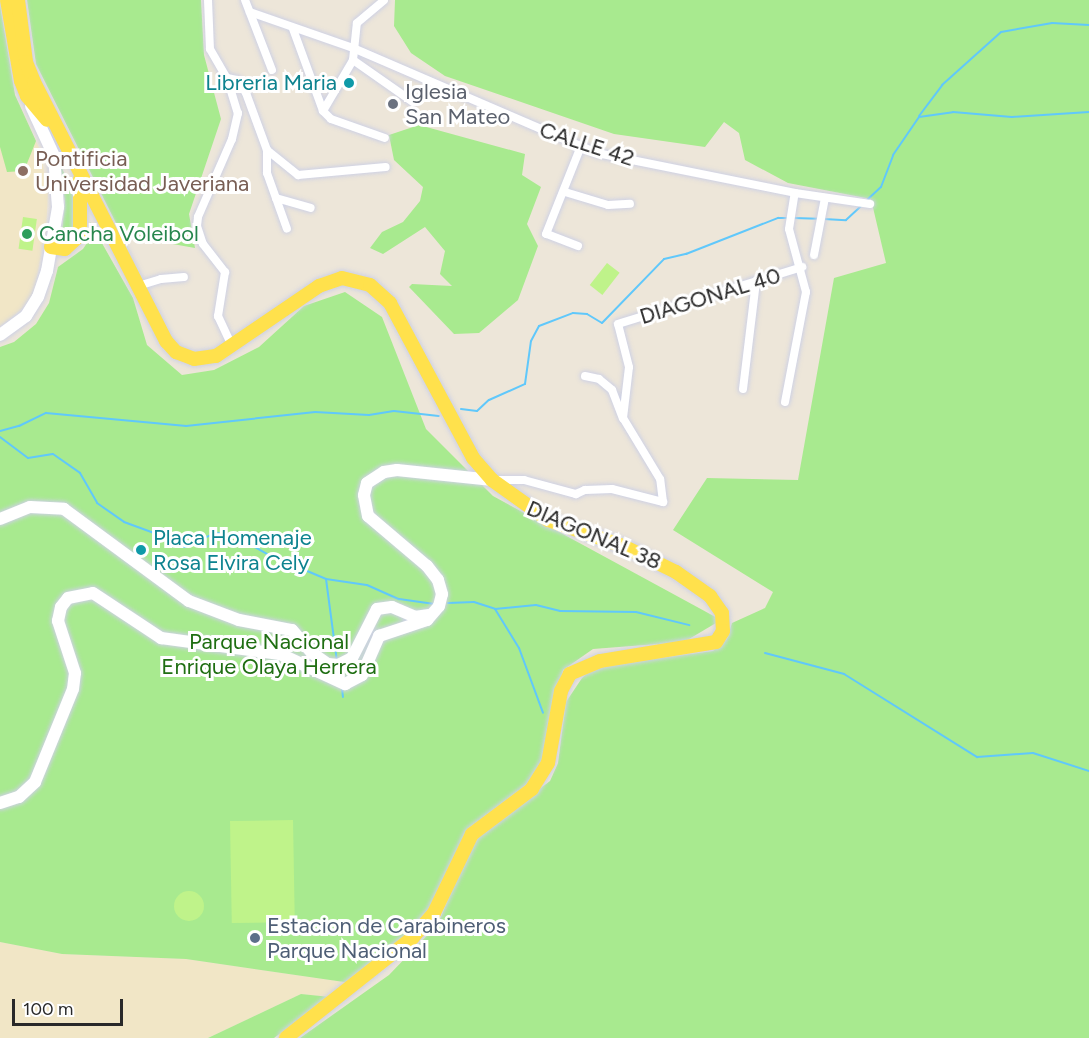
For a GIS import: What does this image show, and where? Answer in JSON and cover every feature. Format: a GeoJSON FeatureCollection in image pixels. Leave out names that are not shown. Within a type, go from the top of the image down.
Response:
{"type":"FeatureCollection","features":[{"type":"Feature","properties":{"kind":"main road"},"geometry":{"type":"LineString","coordinates":[[7,0],[17,66],[27,96],[62,139]]}},
{"type":"Feature","properties":{"kind":"main road"},"geometry":{"type":"LineString","coordinates":[[18,0],[26,62],[62,139]]}},
{"type":"Feature","properties":{"kind":"main road","name":"DIAGONAL 38"},"geometry":{"type":"LineString","coordinates":[[62,139],[166,341],[176,352],[205,359],[232,346],[330,281],[342,278],[370,285],[390,303],[473,459],[492,480],[548,520],[623,546],[676,572],[710,596],[721,609],[724,626],[716,642],[600,661],[570,674],[561,691],[548,763],[532,789],[472,834],[428,921],[380,967],[285,1038]]}},
{"type":"Feature","properties":{"kind":"main road"},"geometry":{"type":"LineString","coordinates":[[51,247],[65,249],[80,235],[80,173]]}},
{"type":"Feature","properties":{"kind":"street"},"geometry":{"type":"LineString","coordinates":[[208,0],[210,49],[227,78],[236,103],[236,126],[198,217],[197,226],[203,244],[224,268],[218,316],[232,346]]}},
{"type":"Feature","properties":{"kind":"street"},"geometry":{"type":"LineString","coordinates":[[245,0],[272,70]]}},
{"type":"Feature","properties":{"kind":"street"},"geometry":{"type":"LineString","coordinates":[[323,111],[353,60],[359,19],[384,0]]}},
{"type":"Feature","properties":{"kind":"street","name":"CALLE 42"},"geometry":{"type":"LineString","coordinates":[[250,12],[293,29],[353,48],[388,65],[608,156],[795,194],[870,204]]}},
{"type":"Feature","properties":{"kind":"street"},"geometry":{"type":"LineString","coordinates":[[293,29],[323,111],[331,119],[385,138]]}},
{"type":"Feature","properties":{"kind":"street"},"geometry":{"type":"LineString","coordinates":[[353,60],[374,77],[414,102]]}},
{"type":"Feature","properties":{"kind":"street"},"geometry":{"type":"LineString","coordinates":[[374,77],[388,65]]}},
{"type":"Feature","properties":{"kind":"street"},"geometry":{"type":"LineString","coordinates":[[227,78],[237,80],[246,93],[267,150],[267,174],[287,229]]}},
{"type":"Feature","properties":{"kind":"street"},"geometry":{"type":"LineString","coordinates":[[0,335],[26,316],[44,283],[58,207],[55,165],[27,96]]}},
{"type":"Feature","properties":{"kind":"street"},"geometry":{"type":"LineString","coordinates":[[578,246],[546,234],[565,192],[581,146]]}},
{"type":"Feature","properties":{"kind":"street"},"geometry":{"type":"LineString","coordinates":[[267,150],[298,175],[386,167]]}},
{"type":"Feature","properties":{"kind":"street"},"geometry":{"type":"LineString","coordinates":[[565,192],[608,205],[630,204]]}},
{"type":"Feature","properties":{"kind":"street"},"geometry":{"type":"LineString","coordinates":[[785,402],[804,316],[806,292],[802,267],[789,230],[795,194]]}},
{"type":"Feature","properties":{"kind":"street"},"geometry":{"type":"LineString","coordinates":[[276,198],[311,208]]}},
{"type":"Feature","properties":{"kind":"street"},"geometry":{"type":"LineString","coordinates":[[814,255],[825,198]]}},
{"type":"Feature","properties":{"kind":"street","name":"DIAGONAL 40"},"geometry":{"type":"LineString","coordinates":[[623,418],[629,367],[618,324],[802,267]]}},
{"type":"Feature","properties":{"kind":"street"},"geometry":{"type":"LineString","coordinates":[[138,286],[161,279],[184,277]]}},
{"type":"Feature","properties":{"kind":"street"},"geometry":{"type":"LineString","coordinates":[[743,389],[756,281]]}},
{"type":"Feature","properties":{"kind":"street"},"geometry":{"type":"LineString","coordinates":[[0,804],[20,797],[35,783],[70,700],[75,673],[58,621],[61,607],[73,595],[100,595],[161,638],[280,654],[341,684],[362,675],[379,636],[422,623],[435,612],[442,594],[438,580],[428,566],[368,516],[364,495],[367,483],[384,472],[397,470],[492,480],[524,480],[576,494],[585,490],[612,489],[663,502],[660,479],[623,418],[612,390],[599,379],[585,376]]}},
{"type":"Feature","properties":{"kind":"street"},"geometry":{"type":"LineString","coordinates":[[0,519],[30,507],[64,509],[189,601],[239,620],[292,630],[312,653],[328,664],[338,665],[352,658],[377,609],[392,607],[415,617],[435,612]]}},
{"type":"Feature","properties":{"kind":"shaded area","name":"Pontificia Universidad Javeriana"},"geometry":{"type":"Polygon","coordinates":[[[0,5],[15,95],[40,150],[48,194],[46,229],[34,292],[23,308],[0,327],[0,5]]]}},
{"type":"Feature","properties":{"kind":"shaded area"},"geometry":{"type":"Polygon","coordinates":[[[0,942],[62,954],[186,959],[351,983],[330,997],[301,994],[208,1038],[0,1038],[0,942]]]}},
{"type":"Feature","properties":{"kind":"green space"},"geometry":{"type":"Polygon","coordinates":[[[27,0],[201,0],[204,55],[221,119],[189,214],[195,248],[122,235],[36,64],[27,0]]]}},
{"type":"Feature","properties":{"kind":"green space"},"geometry":{"type":"Polygon","coordinates":[[[395,0],[1089,0],[1089,1038],[300,1038],[389,975],[438,924],[473,839],[550,781],[558,763],[566,702],[582,678],[593,668],[713,651],[727,639],[732,623],[765,608],[773,592],[673,530],[707,478],[798,480],[834,278],[886,263],[871,199],[788,183],[745,160],[739,133],[724,122],[705,147],[614,134],[445,76],[411,53],[394,26],[395,0]]]}},
{"type":"Feature","properties":{"kind":"green space"},"geometry":{"type":"Polygon","coordinates":[[[0,5],[15,95],[36,141],[24,171],[7,172],[0,147],[0,5]]]}},
{"type":"Feature","properties":{"kind":"green space"},"geometry":{"type":"Polygon","coordinates":[[[419,125],[525,154],[522,175],[541,187],[527,224],[538,246],[518,300],[479,333],[454,334],[409,287],[412,284],[452,286],[440,274],[445,251],[425,227],[383,254],[370,248],[382,232],[403,222],[420,201],[423,187],[394,160],[389,135],[419,125]]]}},
{"type":"Feature","properties":{"kind":"green space"},"geometry":{"type":"Polygon","coordinates":[[[58,158],[75,201],[77,229],[65,241],[61,240],[65,202],[58,158]]]}},
{"type":"Feature","properties":{"kind":"green space","name":"Cancha Voleibol"},"geometry":{"type":"Polygon","coordinates":[[[23,217],[37,219],[32,251],[19,249],[23,217]]]}},
{"type":"Feature","properties":{"kind":"green space","name":"Parque Nacional Enrique Olaya Herrera"},"geometry":{"type":"Polygon","coordinates":[[[90,222],[133,298],[147,345],[182,375],[214,370],[259,347],[304,306],[345,292],[382,317],[426,429],[493,496],[721,620],[684,642],[593,649],[563,670],[540,771],[526,789],[489,815],[430,917],[351,983],[186,959],[62,954],[0,942],[0,347],[14,342],[36,324],[49,303],[58,267],[83,249],[89,240],[90,222]]]}},
{"type":"Feature","properties":{"kind":"green space"},"geometry":{"type":"Polygon","coordinates":[[[607,263],[620,273],[602,295],[590,285],[607,263]]]}},
{"type":"Feature","properties":{"kind":"green space"},"geometry":{"type":"Polygon","coordinates":[[[293,820],[295,922],[232,923],[230,821],[293,820]]]}},
{"type":"Feature","properties":{"kind":"green space"},"geometry":{"type":"Polygon","coordinates":[[[189,891],[199,896],[204,906],[199,916],[189,921],[179,916],[174,906],[179,896],[189,891]]]}},
{"type":"Feature","properties":{"kind":"green space"},"geometry":{"type":"Polygon","coordinates":[[[301,994],[330,997],[274,1038],[208,1038],[301,994]]]}},
{"type":"Feature","properties":{"kind":"waterway"},"geometry":{"type":"LineString","coordinates":[[919,116],[942,85],[1001,32],[1052,23],[1089,25]]}},
{"type":"Feature","properties":{"kind":"waterway"},"geometry":{"type":"LineString","coordinates":[[867,200],[881,187],[893,155],[919,117],[953,112],[1012,117],[1089,112]]}},
{"type":"Feature","properties":{"kind":"waterway"},"geometry":{"type":"LineString","coordinates":[[824,219],[846,220],[861,206]]}},
{"type":"Feature","properties":{"kind":"waterway"},"geometry":{"type":"LineString","coordinates":[[461,409],[477,411],[489,400],[525,384],[531,341],[539,326],[573,313],[587,314],[602,323],[664,259],[686,254],[778,218],[788,218]]}},
{"type":"Feature","properties":{"kind":"waterway"},"geometry":{"type":"LineString","coordinates":[[794,218],[818,219]]}},
{"type":"Feature","properties":{"kind":"waterway"},"geometry":{"type":"LineString","coordinates":[[0,431],[19,426],[46,413],[186,426],[315,412],[369,415],[394,411],[439,416]]}},
{"type":"Feature","properties":{"kind":"waterway"},"geometry":{"type":"LineString","coordinates":[[0,437],[28,458],[53,454],[80,473],[97,503],[124,522],[154,533],[172,545],[185,547],[215,533],[231,534],[269,555],[326,579],[367,585],[399,599],[433,604]]}},
{"type":"Feature","properties":{"kind":"waterway"},"geometry":{"type":"LineString","coordinates":[[326,579],[337,661]]}},
{"type":"Feature","properties":{"kind":"waterway"},"geometry":{"type":"LineString","coordinates":[[448,603],[474,602],[495,609],[536,605],[560,611],[636,612],[689,625]]}},
{"type":"Feature","properties":{"kind":"waterway"},"geometry":{"type":"LineString","coordinates":[[495,609],[519,648],[543,713]]}},
{"type":"Feature","properties":{"kind":"waterway"},"geometry":{"type":"LineString","coordinates":[[765,653],[844,674],[977,757],[1033,753],[1089,771]]}},
{"type":"Feature","properties":{"kind":"waterway"},"geometry":{"type":"LineString","coordinates":[[342,688],[343,697]]}},
{"type":"Feature","properties":{"kind":"place","name":"Libreria Maria"},"geometry":{"type":"Point","coordinates":[349,83]}},
{"type":"Feature","properties":{"kind":"place","name":"Iglesia San Mateo"},"geometry":{"type":"Point","coordinates":[393,104]}},
{"type":"Feature","properties":{"kind":"place","name":"Pontificia Universidad Javeriana"},"geometry":{"type":"Point","coordinates":[23,171]}},
{"type":"Feature","properties":{"kind":"place","name":"Cancha Voleibol"},"geometry":{"type":"Point","coordinates":[27,234]}},
{"type":"Feature","properties":{"kind":"place","name":"Placa Homenaje Rosa Elvira Cely"},"geometry":{"type":"Point","coordinates":[141,550]}},
{"type":"Feature","properties":{"kind":"place","name":"Estacion de Carabineros Parque Nacional"},"geometry":{"type":"Point","coordinates":[255,938]}}]}
